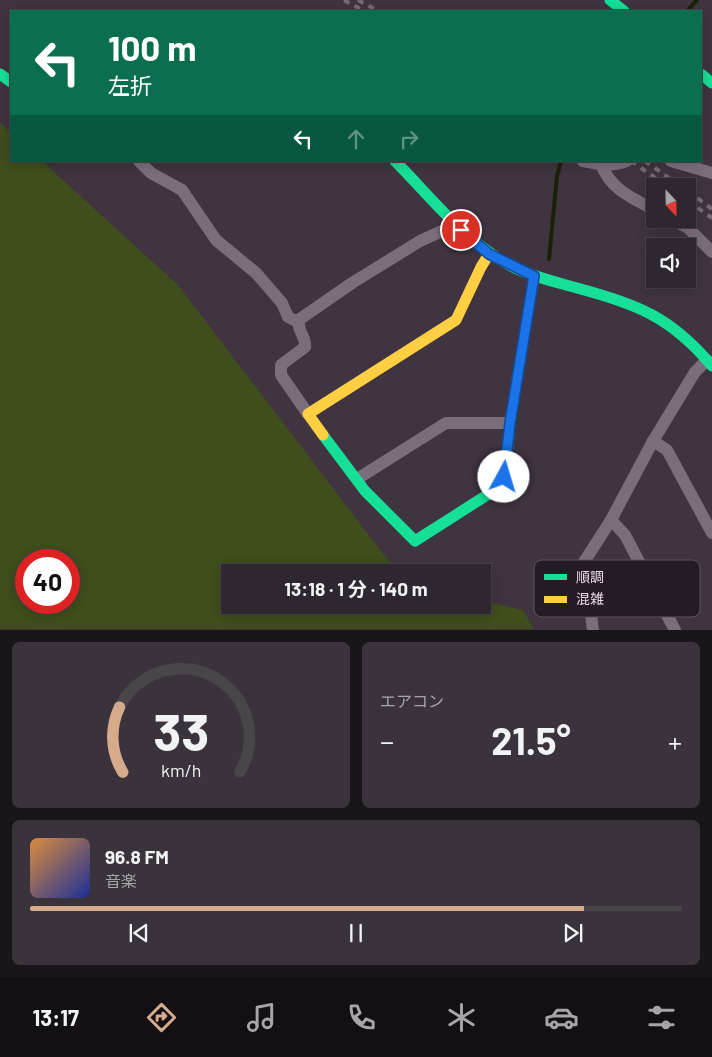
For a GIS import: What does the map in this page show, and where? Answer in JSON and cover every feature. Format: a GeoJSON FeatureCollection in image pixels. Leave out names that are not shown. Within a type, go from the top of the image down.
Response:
{"type":"FeatureCollection","features":[{"type":"Feature","properties":{"kind":"main road"},"geometry":{"type":"LineString","coordinates":[[610,0],[623,10]]}},
{"type":"Feature","properties":{"kind":"main road"},"geometry":{"type":"LineString","coordinates":[[702,75],[712,83]]}},
{"type":"Feature","properties":{"kind":"main road"},"geometry":{"type":"LineString","coordinates":[[396,162],[453,223],[489,254],[534,276],[643,308],[672,326],[699,350],[710,363]]}},
{"type":"Feature","properties":{"kind":"main road"},"geometry":{"type":"LineString","coordinates":[[489,254],[484,260],[456,320],[308,414],[365,491],[415,541],[498,488],[504,477],[510,423],[534,276]]}},
{"type":"Feature","properties":{"kind":"street"},"geometry":{"type":"LineString","coordinates":[[140,162],[150,173],[182,190],[216,240],[256,274],[282,303],[288,317],[298,322]]}},
{"type":"Feature","properties":{"kind":"street"},"geometry":{"type":"LineString","coordinates":[[589,162],[616,165],[624,162]]}},
{"type":"Feature","properties":{"kind":"street"},"geometry":{"type":"LineString","coordinates":[[674,162],[712,173]]}},
{"type":"Feature","properties":{"kind":"street"},"geometry":{"type":"LineString","coordinates":[[601,164],[606,176],[622,192],[646,205]]}},
{"type":"Feature","properties":{"kind":"street"},"geometry":{"type":"LineString","coordinates":[[308,414],[281,375],[279,369],[281,365],[305,348],[306,344],[298,327],[298,322],[303,316],[352,283],[453,223]]}},
{"type":"Feature","properties":{"kind":"street"},"geometry":{"type":"LineString","coordinates":[[688,228],[712,252]]}},
{"type":"Feature","properties":{"kind":"street"},"geometry":{"type":"LineString","coordinates":[[585,560],[611,520],[653,441],[695,372],[710,363]]}},
{"type":"Feature","properties":{"kind":"street"},"geometry":{"type":"LineString","coordinates":[[357,479],[446,423],[510,423]]}},
{"type":"Feature","properties":{"kind":"street"},"geometry":{"type":"LineString","coordinates":[[653,441],[667,450],[712,533]]}},
{"type":"Feature","properties":{"kind":"street"},"geometry":{"type":"LineString","coordinates":[[611,520],[625,535],[638,560]]}},
{"type":"Feature","properties":{"kind":"street"},"geometry":{"type":"LineString","coordinates":[[591,617],[593,630]]}},
{"type":"Feature","properties":{"kind":"street"},"geometry":{"type":"LineString","coordinates":[[668,617],[675,630]]}},
{"type":"Feature","properties":{"kind":"green space"},"geometry":{"type":"Polygon","coordinates":[[[0,123],[10,132],[10,162],[43,162],[178,285],[391,564],[221,564],[221,614],[491,614],[491,603],[523,610],[534,629],[0,629],[0,123]]]}},
{"type":"Feature","properties":{"kind":"waterway"},"geometry":{"type":"LineString","coordinates":[[688,10],[697,0]]}},
{"type":"Feature","properties":{"kind":"waterway"},"geometry":{"type":"LineString","coordinates":[[549,259],[557,176],[561,162]]}},
{"type":"Feature","properties":{"kind":"railway"},"geometry":{"type":"LineString","coordinates":[[344,0],[362,10]]}},
{"type":"Feature","properties":{"kind":"railway"},"geometry":{"type":"LineString","coordinates":[[358,0],[376,10]]}},
{"type":"Feature","properties":{"kind":"railway"},"geometry":{"type":"LineString","coordinates":[[632,162],[655,178]]}},
{"type":"Feature","properties":{"kind":"railway"},"geometry":{"type":"LineString","coordinates":[[646,162],[669,178]]}},
{"type":"Feature","properties":{"kind":"railway"},"geometry":{"type":"LineString","coordinates":[[696,197],[712,209]]}},
{"type":"Feature","properties":{"kind":"railway"},"geometry":{"type":"LineString","coordinates":[[696,207],[712,218]]}},
{"type":"Feature","properties":{"kind":"traffic: fast"},"geometry":{"type":"LineString","coordinates":[[610,0],[623,10]]}},
{"type":"Feature","properties":{"kind":"traffic: fast"},"geometry":{"type":"LineString","coordinates":[[0,74],[10,81]]}},
{"type":"Feature","properties":{"kind":"traffic: fast"},"geometry":{"type":"LineString","coordinates":[[702,75],[712,83]]}},
{"type":"Feature","properties":{"kind":"traffic: fast"},"geometry":{"type":"LineString","coordinates":[[396,162],[464,232],[496,257],[528,274],[618,300],[652,315],[682,335],[712,366]]}},
{"type":"Feature","properties":{"kind":"traffic: fast"},"geometry":{"type":"LineString","coordinates":[[323,435],[365,491],[415,541],[498,488],[505,477],[510,423],[534,276]]}},
{"type":"Feature","properties":{"kind":"traffic: slow"},"geometry":{"type":"LineString","coordinates":[[323,435],[308,414],[456,320],[489,254]]}},
{"type":"Feature","properties":{"kind":"route"},"geometry":{"type":"LineString","coordinates":[[461,230],[489,254],[534,276],[510,423],[504,477]]}}]}
